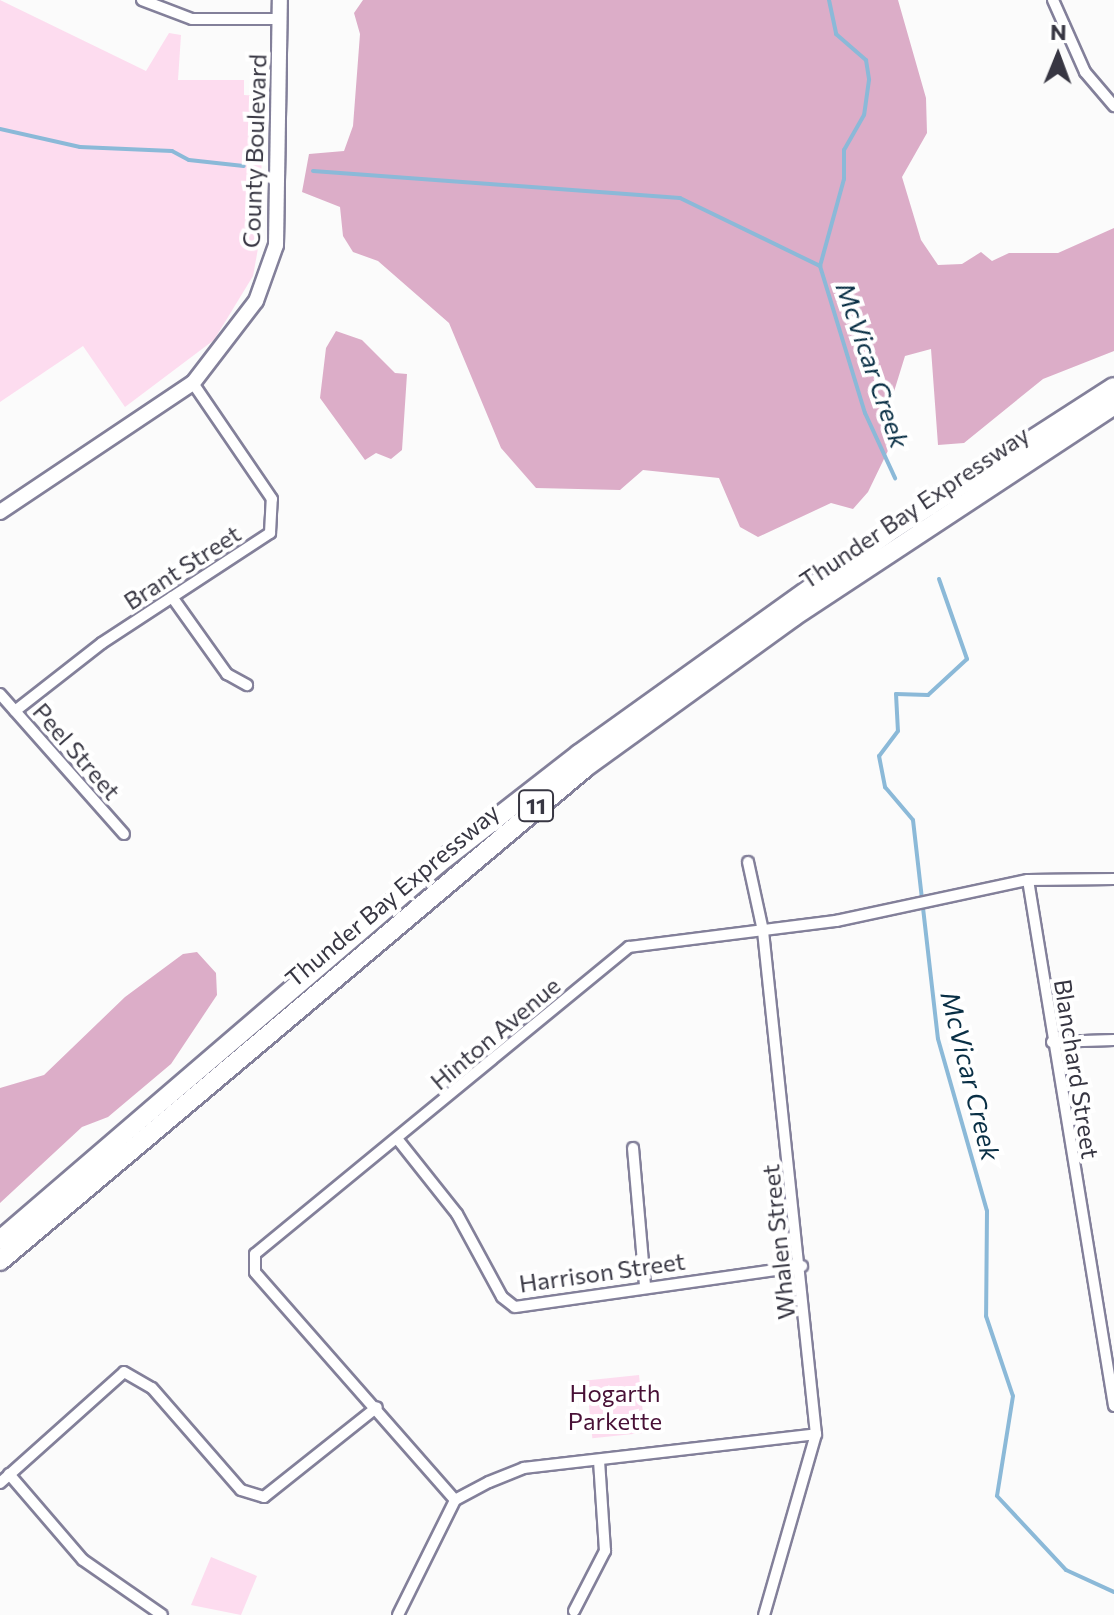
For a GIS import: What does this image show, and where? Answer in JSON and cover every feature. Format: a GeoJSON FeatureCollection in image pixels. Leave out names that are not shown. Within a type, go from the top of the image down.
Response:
{"type":"FeatureCollection","features":[{"type":"Feature","properties":{"kind":"highway","name":"Thunder Bay Expressway"},"geometry":{"type":"LineString","coordinates":[[0,1240],[439,863],[579,754],[883,536],[1114,387]]}},
{"type":"Feature","properties":{"kind":"highway","name":"Thunder Bay Expressway"},"geometry":{"type":"LineString","coordinates":[[0,1261],[586,767],[805,609],[1114,405]]}},
{"type":"Feature","properties":{"kind":"street"},"geometry":{"type":"LineString","coordinates":[[142,0],[192,19],[280,19]]}},
{"type":"Feature","properties":{"kind":"street","name":"County Boulevard"},"geometry":{"type":"LineString","coordinates":[[0,512],[193,383],[244,324],[271,265],[280,0]]}},
{"type":"Feature","properties":{"kind":"street"},"geometry":{"type":"LineString","coordinates":[[1053,0],[1085,72],[1114,106]]}},
{"type":"Feature","properties":{"kind":"street","name":"Brant Street"},"geometry":{"type":"LineString","coordinates":[[15,711],[172,597],[270,533],[275,521],[272,499],[193,383]]}},
{"type":"Feature","properties":{"kind":"street"},"geometry":{"type":"LineString","coordinates":[[172,597],[227,674],[247,685]]}},
{"type":"Feature","properties":{"kind":"street","name":"Peel Street"},"geometry":{"type":"LineString","coordinates":[[0,694],[124,834]]}},
{"type":"Feature","properties":{"kind":"street","name":"Whalen Street"},"geometry":{"type":"LineString","coordinates":[[748,862],[763,931],[802,1266],[816,1434],[764,1615]]}},
{"type":"Feature","properties":{"kind":"street","name":"Hinton Avenue"},"geometry":{"type":"LineString","coordinates":[[455,1500],[251,1262],[399,1141],[620,952],[763,931],[1028,880],[1114,879]]}},
{"type":"Feature","properties":{"kind":"street","name":"Blanchard Street"},"geometry":{"type":"LineString","coordinates":[[1028,880],[1052,1042],[1114,1406]]}},
{"type":"Feature","properties":{"kind":"street"},"geometry":{"type":"LineString","coordinates":[[1052,1042],[1114,1040]]}},
{"type":"Feature","properties":{"kind":"street","name":"Harrison Street"},"geometry":{"type":"LineString","coordinates":[[399,1141],[457,1214],[509,1305],[802,1266]]}},
{"type":"Feature","properties":{"kind":"street"},"geometry":{"type":"LineString","coordinates":[[633,1148],[645,1285]]}},
{"type":"Feature","properties":{"kind":"street"},"geometry":{"type":"LineString","coordinates":[[0,1483],[124,1372],[152,1388],[241,1490],[264,1497],[377,1407]]}},
{"type":"Feature","properties":{"kind":"street"},"geometry":{"type":"LineString","coordinates":[[398,1615],[455,1500],[524,1468],[816,1434]]}},
{"type":"Feature","properties":{"kind":"street"},"geometry":{"type":"LineString","coordinates":[[574,1611],[605,1551],[599,1460]]}},
{"type":"Feature","properties":{"kind":"street"},"geometry":{"type":"LineString","coordinates":[[9,1474],[82,1559],[145,1612],[162,1615]]}},
{"type":"Feature","properties":{"kind":"green space"},"geometry":{"type":"Polygon","coordinates":[[[0,0],[146,71],[169,33],[181,35],[178,80],[244,80],[244,95],[262,96],[261,232],[253,276],[214,340],[125,407],[83,346],[0,402],[0,0]]]}},
{"type":"Feature","properties":{"kind":"green space","name":"Hogarth Parkette"},"geometry":{"type":"Polygon","coordinates":[[[639,1375],[645,1433],[592,1438],[586,1381],[639,1375]]]}},
{"type":"Feature","properties":{"kind":"green space"},"geometry":{"type":"Polygon","coordinates":[[[211,1557],[257,1576],[241,1615],[191,1605],[211,1557]]]}},
{"type":"Feature","properties":{"kind":"shaded area"},"geometry":{"type":"Polygon","coordinates":[[[363,0],[898,0],[926,98],[927,133],[902,177],[921,240],[938,265],[962,264],[981,252],[992,261],[1009,253],[1058,253],[1114,228],[1114,351],[1043,379],[964,443],[938,445],[931,349],[905,356],[888,411],[897,432],[868,492],[853,509],[831,503],[758,537],[740,527],[719,478],[643,470],[620,490],[536,488],[501,448],[449,323],[378,261],[353,252],[343,236],[340,207],[302,192],[309,154],[344,151],[353,126],[360,34],[354,13],[363,0]]]}},
{"type":"Feature","properties":{"kind":"shaded area"},"geometry":{"type":"Polygon","coordinates":[[[336,331],[362,340],[395,373],[407,374],[402,450],[391,459],[376,453],[365,460],[320,398],[326,348],[336,331]]]}},
{"type":"Feature","properties":{"kind":"shaded area"},"geometry":{"type":"Polygon","coordinates":[[[197,952],[216,973],[217,995],[171,1064],[108,1117],[82,1127],[0,1203],[0,1088],[44,1075],[125,997],[183,954],[197,952]]]}},
{"type":"Feature","properties":{"kind":"waterway","name":"McVicar Creek"},"geometry":{"type":"LineString","coordinates":[[829,0],[836,34],[866,60],[869,80],[864,115],[844,150],[844,179],[820,266],[865,413],[895,478]]}},
{"type":"Feature","properties":{"kind":"waterway"},"geometry":{"type":"LineString","coordinates":[[0,129],[80,147],[172,151],[189,160],[244,166]]}},
{"type":"Feature","properties":{"kind":"waterway"},"geometry":{"type":"LineString","coordinates":[[313,171],[680,198],[820,266]]}},
{"type":"Feature","properties":{"kind":"waterway","name":"McVicar Creek"},"geometry":{"type":"LineString","coordinates":[[939,579],[967,659],[928,695],[896,694],[898,731],[879,756],[885,787],[913,820],[938,1039],[987,1211],[986,1316],[1013,1396],[997,1496],[1066,1570],[1114,1592]]}}]}
